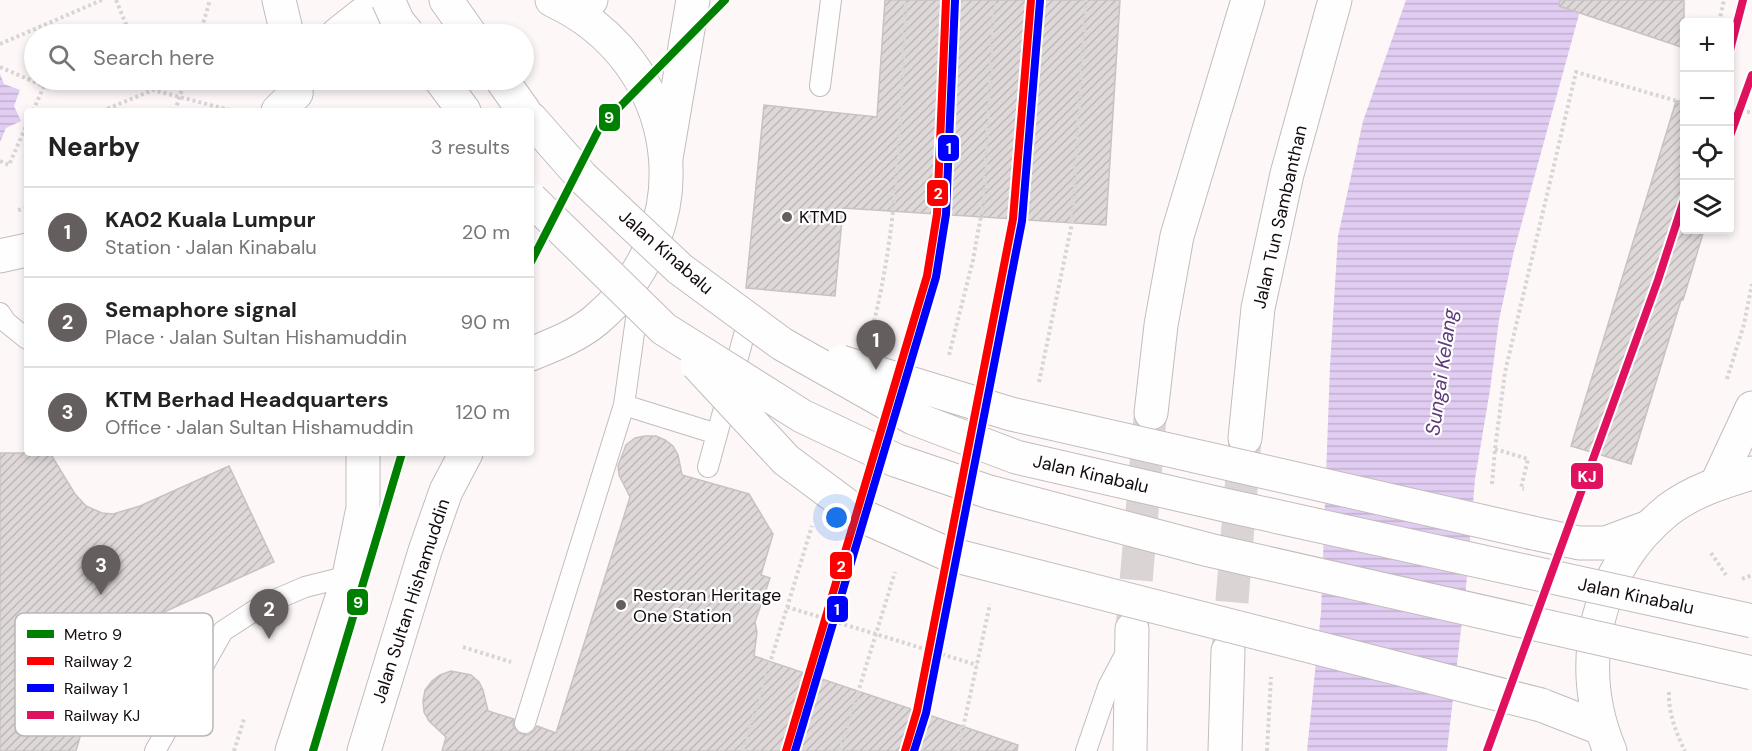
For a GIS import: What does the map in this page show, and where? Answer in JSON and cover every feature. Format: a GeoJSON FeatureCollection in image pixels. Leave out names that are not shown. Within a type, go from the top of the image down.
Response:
{"type":"FeatureCollection","features":[{"type":"Feature","properties":{"kind":"main road"},"geometry":{"type":"LineString","coordinates":[[279,0],[285,24]]}},
{"type":"Feature","properties":{"kind":"main road"},"geometry":{"type":"LineString","coordinates":[[351,24],[388,0],[400,24]]}},
{"type":"Feature","properties":{"kind":"main road"},"geometry":{"type":"LineString","coordinates":[[446,0],[463,24]]}},
{"type":"Feature","properties":{"kind":"main road"},"geometry":{"type":"LineString","coordinates":[[534,353],[562,342],[594,322],[621,296],[644,265],[658,231],[666,195],[666,158],[693,0]]}},
{"type":"Feature","properties":{"kind":"main road"},"geometry":{"type":"LineString","coordinates":[[1151,413],[1161,325],[1177,236],[1248,0]]}},
{"type":"Feature","properties":{"kind":"main road","name":"Jalan Tun Sambanthan"},"geometry":{"type":"LineString","coordinates":[[1245,438],[1258,308],[1287,174],[1335,0]]}},
{"type":"Feature","properties":{"kind":"main road"},"geometry":{"type":"LineString","coordinates":[[568,1],[622,51],[644,83],[659,120],[666,158]]}},
{"type":"Feature","properties":{"kind":"main road"},"geometry":{"type":"LineString","coordinates":[[448,90],[462,108]]}},
{"type":"Feature","properties":{"kind":"main road"},"geometry":{"type":"LineString","coordinates":[[509,90],[522,108]]}},
{"type":"Feature","properties":{"kind":"main road","name":"Jalan Kinabalu"},"geometry":{"type":"LineString","coordinates":[[534,122],[582,177],[680,269],[782,344],[913,418],[1016,457],[1752,621]]}},
{"type":"Feature","properties":{"kind":"main road"},"geometry":{"type":"LineString","coordinates":[[534,201],[664,329],[786,460],[860,514],[945,553],[1541,705],[1605,740]]}},
{"type":"Feature","properties":{"kind":"main road"},"geometry":{"type":"LineString","coordinates":[[0,256],[24,251]]}},
{"type":"Feature","properties":{"kind":"main road"},"geometry":{"type":"LineString","coordinates":[[664,329],[802,416],[895,460],[989,492],[1209,550],[1752,673]]}},
{"type":"Feature","properties":{"kind":"main road"},"geometry":{"type":"LineString","coordinates":[[782,344],[1011,414],[1580,543],[1606,543],[1649,527]]}},
{"type":"Feature","properties":{"kind":"main road"},"geometry":{"type":"LineString","coordinates":[[1717,483],[1752,408]]}},
{"type":"Feature","properties":{"kind":"main road"},"geometry":{"type":"LineString","coordinates":[[292,751],[350,576],[363,508],[363,456]]}},
{"type":"Feature","properties":{"kind":"main road","name":"Jalan Sultan Hishamuddin"},"geometry":{"type":"LineString","coordinates":[[364,751],[425,551],[446,491],[464,456]]}},
{"type":"Feature","properties":{"kind":"main road"},"geometry":{"type":"LineString","coordinates":[[1605,740],[1592,686],[1593,642],[1603,600],[1622,561],[1649,527],[1670,509],[1717,483],[1752,473]]}},
{"type":"Feature","properties":{"kind":"main road"},"geometry":{"type":"LineString","coordinates":[[1130,751],[1131,635]]}},
{"type":"Feature","properties":{"kind":"main road"},"geometry":{"type":"LineString","coordinates":[[1225,751],[1228,651]]}},
{"type":"Feature","properties":{"kind":"lane"},"geometry":{"type":"LineString","coordinates":[[820,86],[831,0]]}},
{"type":"Feature","properties":{"kind":"lane"},"geometry":{"type":"LineString","coordinates":[[525,723],[624,405],[644,265]]}},
{"type":"Feature","properties":{"kind":"lane"},"geometry":{"type":"LineString","coordinates":[[0,313],[6,322],[24,337]]}},
{"type":"Feature","properties":{"kind":"lane"},"geometry":{"type":"LineString","coordinates":[[708,466],[744,335]]}},
{"type":"Feature","properties":{"kind":"lane"},"geometry":{"type":"LineString","coordinates":[[624,405],[717,434]]}},
{"type":"Feature","properties":{"kind":"lane"},"geometry":{"type":"LineString","coordinates":[[213,648],[223,631],[263,605],[294,592],[350,576]]}},
{"type":"Feature","properties":{"kind":"lane"},"geometry":{"type":"LineString","coordinates":[[1086,751],[1108,687],[1131,635]]}},
{"type":"Feature","properties":{"kind":"lane"},"geometry":{"type":"LineString","coordinates":[[155,751],[161,736]]}},
{"type":"Feature","properties":{"kind":"path"},"geometry":{"type":"LineString","coordinates":[[46,24],[102,0]]}},
{"type":"Feature","properties":{"kind":"path"},"geometry":{"type":"LineString","coordinates":[[116,0],[126,24]]}},
{"type":"Feature","properties":{"kind":"path"},"geometry":{"type":"LineString","coordinates":[[203,24],[210,0]]}},
{"type":"Feature","properties":{"kind":"path"},"geometry":{"type":"LineString","coordinates":[[1720,18],[1724,0]]}},
{"type":"Feature","properties":{"kind":"path"},"geometry":{"type":"LineString","coordinates":[[0,44],[24,34]]}},
{"type":"Feature","properties":{"kind":"path"},"geometry":{"type":"LineString","coordinates":[[0,67],[24,77]]}},
{"type":"Feature","properties":{"kind":"path"},"geometry":{"type":"LineString","coordinates":[[1492,493],[1505,372],[1576,72],[1680,102]]}},
{"type":"Feature","properties":{"kind":"path"},"geometry":{"type":"LineString","coordinates":[[34,108],[42,90]]}},
{"type":"Feature","properties":{"kind":"path"},"geometry":{"type":"LineString","coordinates":[[109,108],[153,90],[221,108]]}},
{"type":"Feature","properties":{"kind":"path"},"geometry":{"type":"LineString","coordinates":[[176,108],[182,90]]}},
{"type":"Feature","properties":{"kind":"path"},"geometry":{"type":"LineString","coordinates":[[0,161],[9,165],[24,132]]}},
{"type":"Feature","properties":{"kind":"path"},"geometry":{"type":"LineString","coordinates":[[1495,449],[1528,459],[1521,489]]}},
{"type":"Feature","properties":{"kind":"path"},"geometry":{"type":"LineString","coordinates":[[1711,553],[1731,583]]}},
{"type":"Feature","properties":{"kind":"path"},"geometry":{"type":"LineString","coordinates":[[787,607],[977,665]]}},
{"type":"Feature","properties":{"kind":"path"},"geometry":{"type":"LineString","coordinates":[[463,647],[519,664]]}},
{"type":"Feature","properties":{"kind":"path"},"geometry":{"type":"LineString","coordinates":[[1267,751],[1272,672]]}},
{"type":"Feature","properties":{"kind":"path"},"geometry":{"type":"LineString","coordinates":[[234,751],[244,719]]}},
{"type":"Feature","properties":{"kind":"water","name":"Sungai Kelang"},"geometry":{"type":"Polygon","coordinates":[[[1406,0],[1583,0],[1514,251],[1499,320],[1475,479],[1467,577],[1447,751],[1307,751],[1321,612],[1330,366],[1338,236],[1363,121],[1406,0]]]}},
{"type":"Feature","properties":{"kind":"water"},"geometry":{"type":"Polygon","coordinates":[[[0,74],[4,84],[20,90],[14,106],[21,121],[6,128],[0,142],[0,74]]]}},
{"type":"Feature","properties":{"kind":"building"},"geometry":{"type":"Polygon","coordinates":[[[885,0],[1120,0],[1106,225],[843,208],[835,296],[746,288],[764,105],[877,117],[885,0]]]}},
{"type":"Feature","properties":{"kind":"building"},"geometry":{"type":"Polygon","coordinates":[[[1560,0],[1684,0],[1684,18],[1680,18],[1680,47],[1559,6],[1560,0]]]}},
{"type":"Feature","properties":{"kind":"building"},"geometry":{"type":"Polygon","coordinates":[[[1676,101],[1680,102],[1680,234],[1703,234],[1683,300],[1681,300],[1631,464],[1571,446],[1676,101]]]}},
{"type":"Feature","properties":{"kind":"building"},"geometry":{"type":"Polygon","coordinates":[[[656,436],[673,446],[678,455],[682,475],[749,494],[773,534],[761,575],[770,578],[755,622],[757,632],[754,656],[1018,745],[1017,751],[442,751],[446,737],[429,721],[424,712],[423,701],[425,690],[432,681],[451,671],[471,675],[479,682],[488,711],[514,719],[513,726],[521,734],[528,735],[537,726],[556,733],[630,497],[619,475],[618,466],[626,445],[635,438],[656,436]]]}},
{"type":"Feature","properties":{"kind":"building"},"geometry":{"type":"Polygon","coordinates":[[[0,453],[52,456],[75,494],[86,506],[102,513],[113,514],[140,506],[229,466],[274,562],[162,613],[15,613],[15,736],[80,736],[76,751],[0,751],[0,453]]]}},
{"type":"Feature","properties":{"kind":"tunnel"},"geometry":{"type":"LineString","coordinates":[[1132,629],[1150,418]]}},
{"type":"Feature","properties":{"kind":"tunnel"},"geometry":{"type":"LineString","coordinates":[[1228,651],[1245,439]]}},
{"type":"Feature","properties":{"kind":"metro line","name":"9"},"geometry":{"type":"LineString","coordinates":[[534,256],[600,127],[725,0]]}},
{"type":"Feature","properties":{"kind":"metro line","name":"9"},"geometry":{"type":"LineString","coordinates":[[313,751],[401,456]]}},
{"type":"Feature","properties":{"kind":"rail line","name":"2"},"geometry":{"type":"LineString","coordinates":[[786,751],[927,276],[937,214],[946,0]]}},
{"type":"Feature","properties":{"kind":"rail line","name":"1"},"geometry":{"type":"LineString","coordinates":[[795,751],[936,277],[946,214],[955,0]]}},
{"type":"Feature","properties":{"kind":"rail line","name":"2"},"geometry":{"type":"LineString","coordinates":[[905,751],[917,711],[1013,219],[1031,0]]}},
{"type":"Feature","properties":{"kind":"rail line","name":"KJ"},"geometry":{"type":"LineString","coordinates":[[1734,35],[1743,0]]}},
{"type":"Feature","properties":{"kind":"rail line","name":"1"},"geometry":{"type":"LineString","coordinates":[[914,751],[926,713],[1022,221],[1040,1]]}},
{"type":"Feature","properties":{"kind":"rail line","name":"KJ"},"geometry":{"type":"LineString","coordinates":[[1734,126],[1752,75]]}},
{"type":"Feature","properties":{"kind":"rail line","name":"KJ"},"geometry":{"type":"LineString","coordinates":[[1487,751],[1658,280],[1680,212]]}},
{"type":"Feature","properties":{"kind":"place","name":"KTMD"},"geometry":{"type":"Point","coordinates":[787,217]}},
{"type":"Feature","properties":{"kind":"place","name":"KA02 Kuala Lumpur"},"geometry":{"type":"Point","coordinates":[876,370]}},
{"type":"Feature","properties":{"kind":"place","name":"KTM Berhad Headquarters"},"geometry":{"type":"Point","coordinates":[101,595]}},
{"type":"Feature","properties":{"kind":"place","name":"Restoran Heritage One Station"},"geometry":{"type":"Point","coordinates":[621,605]}},
{"type":"Feature","properties":{"kind":"place","name":"Semaphore signal"},"geometry":{"type":"Point","coordinates":[269,639]}}]}
